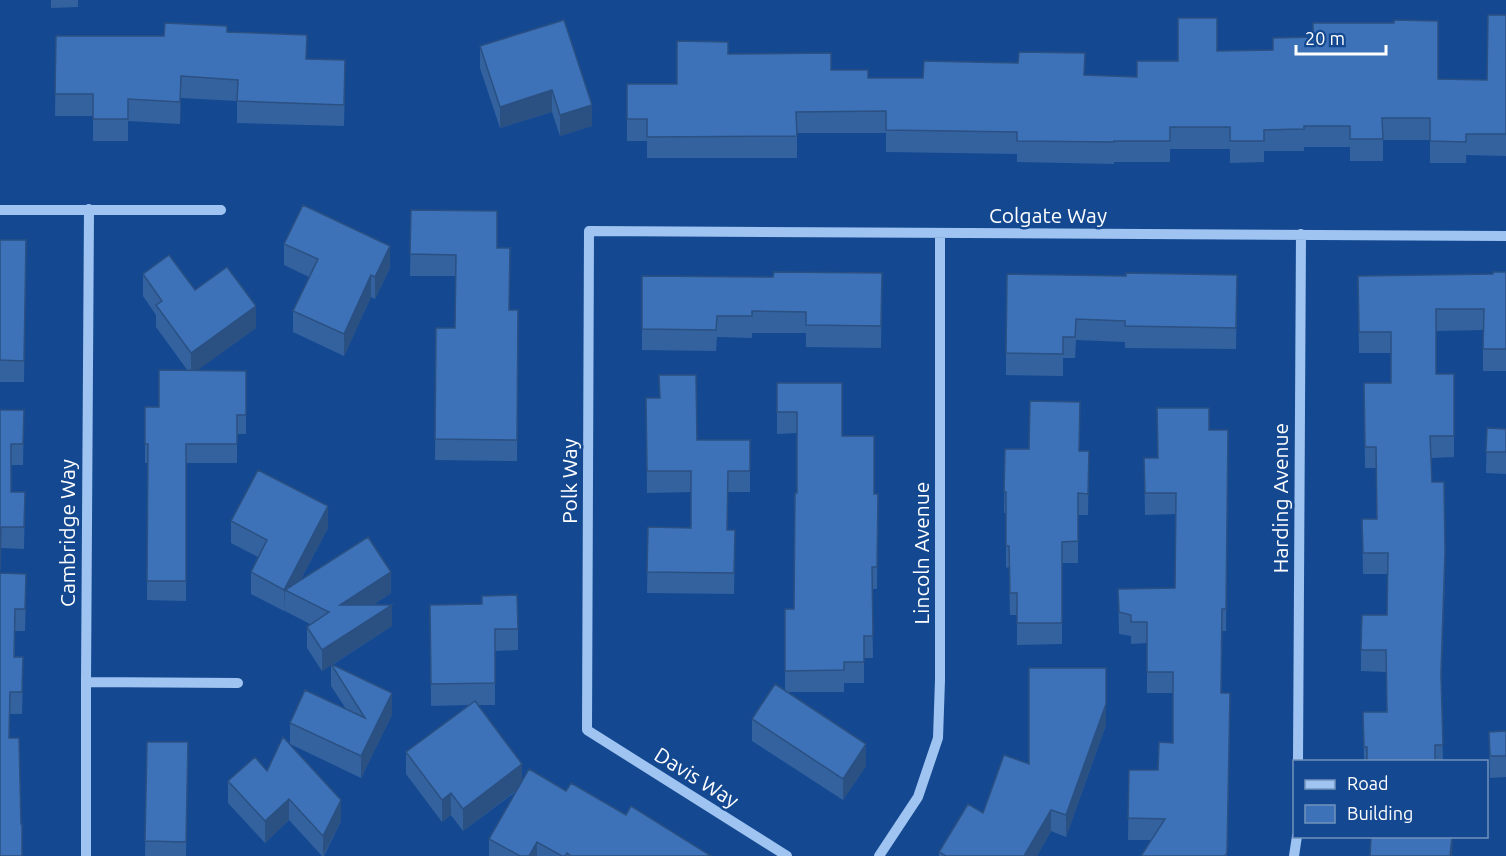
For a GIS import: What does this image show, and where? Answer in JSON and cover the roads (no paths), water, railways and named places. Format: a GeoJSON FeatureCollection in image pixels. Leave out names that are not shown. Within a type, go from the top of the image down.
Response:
{"type":"FeatureCollection","features":[{"type":"Feature","properties":{"kind":"street","name":"Cambridge Way"},"geometry":{"type":"LineString","coordinates":[[86,856],[89,209]]}},
{"type":"Feature","properties":{"kind":"street"},"geometry":{"type":"LineString","coordinates":[[0,210],[221,210]]}},
{"type":"Feature","properties":{"kind":"street","name":"Colgate Way"},"geometry":{"type":"LineString","coordinates":[[589,231],[1506,236]]}},
{"type":"Feature","properties":{"kind":"street","name":"Polk Way"},"geometry":{"type":"LineString","coordinates":[[587,730],[589,231]]}},
{"type":"Feature","properties":{"kind":"street","name":"Lincoln Avenue"},"geometry":{"type":"LineString","coordinates":[[879,856],[918,797],[938,738],[940,234]]}},
{"type":"Feature","properties":{"kind":"street","name":"Harding Avenue"},"geometry":{"type":"LineString","coordinates":[[1298,760],[1301,234]]}},
{"type":"Feature","properties":{"kind":"street"},"geometry":{"type":"LineString","coordinates":[[86,682],[238,683]]}},
{"type":"Feature","properties":{"kind":"street","name":"Davis Way"},"geometry":{"type":"LineString","coordinates":[[587,730],[787,856]]}},
{"type":"Feature","properties":{"kind":"street"},"geometry":{"type":"LineString","coordinates":[[1294,856],[1297,838]]}}]}
